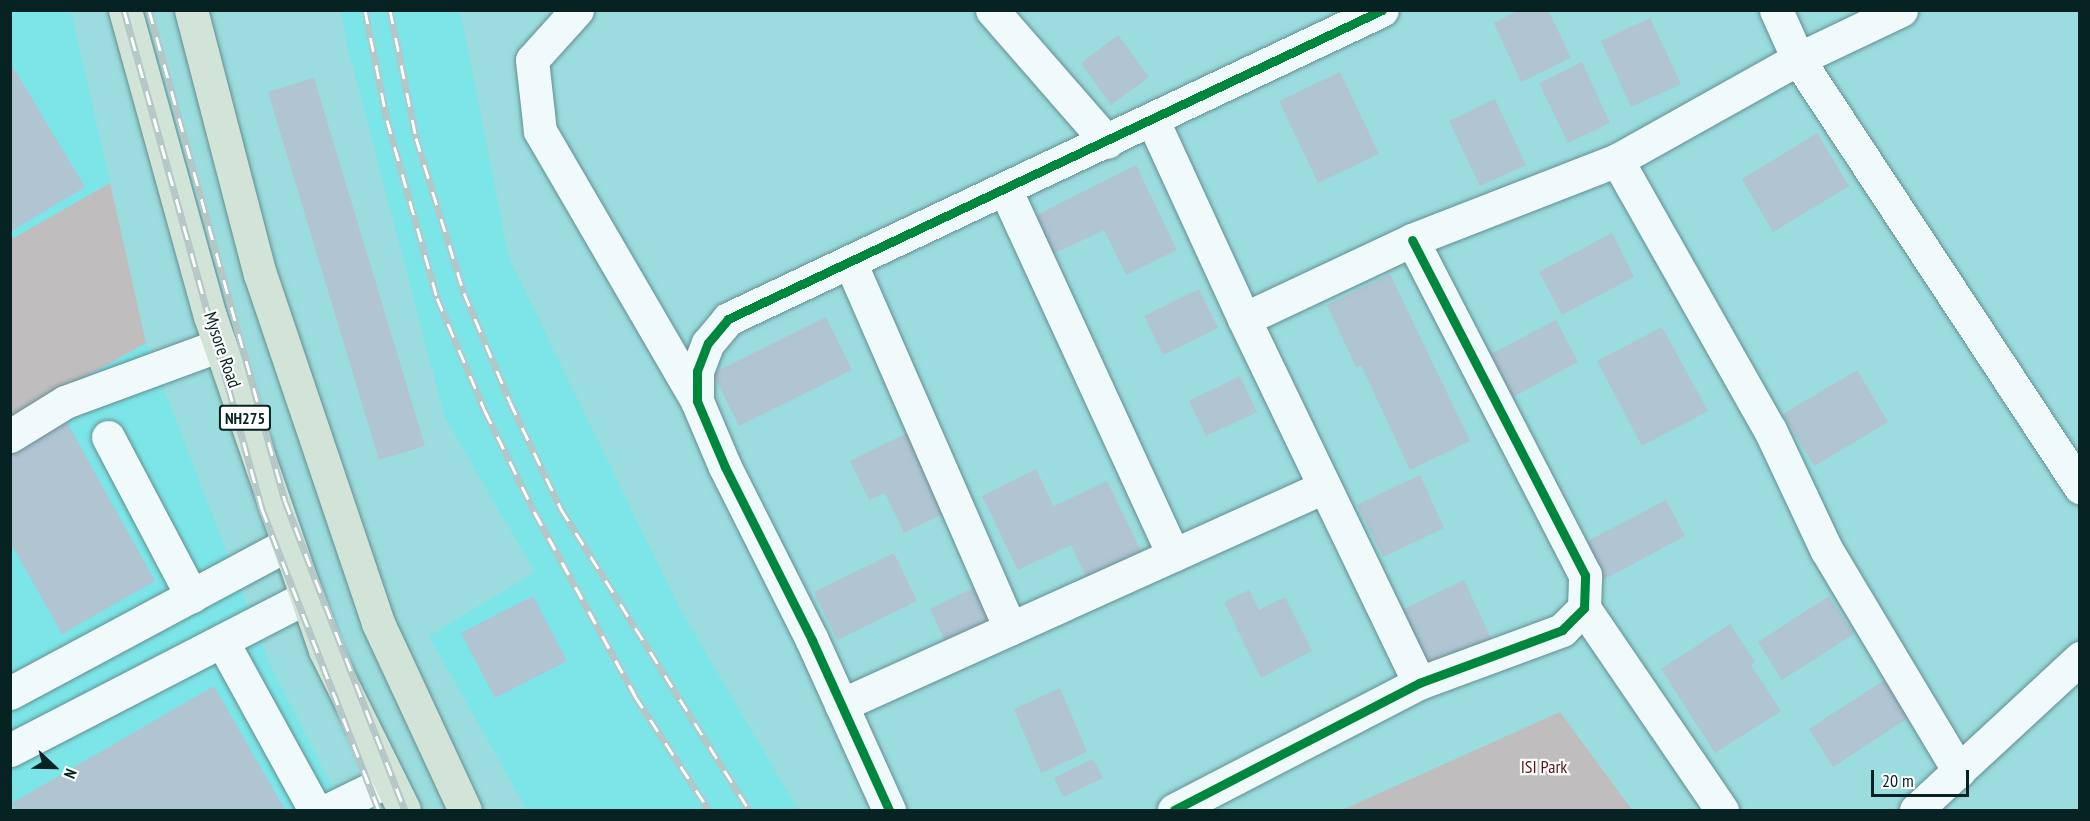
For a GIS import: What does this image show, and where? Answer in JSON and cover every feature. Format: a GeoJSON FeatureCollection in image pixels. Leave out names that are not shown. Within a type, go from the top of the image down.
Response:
{"type":"FeatureCollection","features":[{"type":"Feature","properties":{"kind":"highway","name":"Mysore Road"},"geometry":{"type":"LineString","coordinates":[[124,10],[220,345],[306,597],[325,650],[404,810]]}},
{"type":"Feature","properties":{"kind":"highway"},"geometry":{"type":"LineString","coordinates":[[190,10],[260,274],[374,612],[465,810]]}},
{"type":"Feature","properties":{"kind":"street"},"geometry":{"type":"LineString","coordinates":[[577,10],[532,60],[540,131],[697,401],[725,467],[842,705],[889,810]]}},
{"type":"Feature","properties":{"kind":"street"},"geometry":{"type":"LineString","coordinates":[[992,10],[1107,142]]}},
{"type":"Feature","properties":{"kind":"street"},"geometry":{"type":"LineString","coordinates":[[1776,10],[1798,59],[2079,487]]}},
{"type":"Feature","properties":{"kind":"street"},"geometry":{"type":"LineString","coordinates":[[1244,319],[1412,240],[1617,160],[1798,59],[1901,10]]}},
{"type":"Feature","properties":{"kind":"street"},"geometry":{"type":"LineString","coordinates":[[697,401],[697,371],[708,344],[728,319],[1153,121],[1363,15]]}},
{"type":"Feature","properties":{"kind":"street"},"geometry":{"type":"LineString","coordinates":[[1153,121],[1244,319],[1419,683]]}},
{"type":"Feature","properties":{"kind":"street"},"geometry":{"type":"LineString","coordinates":[[1617,160],[1770,430],[1826,549],[1959,771]]}},
{"type":"Feature","properties":{"kind":"street"},"geometry":{"type":"LineString","coordinates":[[1005,189],[1173,555]]}},
{"type":"Feature","properties":{"kind":"street"},"geometry":{"type":"LineString","coordinates":[[1412,240],[1585,575],[1584,608],[1722,810]]}},
{"type":"Feature","properties":{"kind":"street"},"geometry":{"type":"LineString","coordinates":[[850,262],[1010,629]]}},
{"type":"Feature","properties":{"kind":"street"},"geometry":{"type":"LineString","coordinates":[[10,436],[65,402],[220,345]]}},
{"type":"Feature","properties":{"kind":"street"},"geometry":{"type":"LineString","coordinates":[[108,437],[192,596]]}},
{"type":"Feature","properties":{"kind":"street"},"geometry":{"type":"LineString","coordinates":[[842,705],[1324,487]]}},
{"type":"Feature","properties":{"kind":"street"},"geometry":{"type":"LineString","coordinates":[[10,693],[288,544]]}},
{"type":"Feature","properties":{"kind":"street"},"geometry":{"type":"LineString","coordinates":[[10,750],[306,597]]}},
{"type":"Feature","properties":{"kind":"street"},"geometry":{"type":"LineString","coordinates":[[1174,810],[1419,683],[1562,630],[1584,608]]}},
{"type":"Feature","properties":{"kind":"street"},"geometry":{"type":"LineString","coordinates":[[222,641],[315,810]]}},
{"type":"Feature","properties":{"kind":"street"},"geometry":{"type":"LineString","coordinates":[[1916,810],[2079,658]]}},
{"type":"Feature","properties":{"kind":"street"},"geometry":{"type":"LineString","coordinates":[[328,810],[389,780]]}},
{"type":"Feature","properties":{"kind":"shaded area"},"geometry":{"type":"Polygon","coordinates":[[[11,11],[71,11],[110,183],[11,240],[11,11]]]}},
{"type":"Feature","properties":{"kind":"shaded area"},"geometry":{"type":"Polygon","coordinates":[[[341,11],[460,11],[509,258],[679,607],[798,810],[527,810],[429,636],[535,572],[445,418],[346,41],[341,11]]]}},
{"type":"Feature","properties":{"kind":"shaded area"},"geometry":{"type":"Polygon","coordinates":[[[146,343],[270,664],[344,810],[11,810],[10,418],[146,343]]]}},
{"type":"Feature","properties":{"kind":"green space"},"geometry":{"type":"Polygon","coordinates":[[[110,183],[146,343],[11,418],[10,240],[110,183]]]}},
{"type":"Feature","properties":{"kind":"green space","name":"ISI Park"},"geometry":{"type":"Polygon","coordinates":[[[1560,712],[1632,810],[1342,810],[1560,712]]]}},
{"type":"Feature","properties":{"kind":"building"},"geometry":{"type":"Polygon","coordinates":[[[1519,10],[1548,10],[1571,58],[1521,82],[1494,23],[1519,10]]]}},
{"type":"Feature","properties":{"kind":"building"},"geometry":{"type":"Polygon","coordinates":[[[1650,18],[1681,84],[1631,107],[1601,41],[1650,18]]]}},
{"type":"Feature","properties":{"kind":"building"},"geometry":{"type":"Polygon","coordinates":[[[1118,35],[1149,77],[1111,105],[1081,63],[1118,35]]]}},
{"type":"Feature","properties":{"kind":"building"},"geometry":{"type":"Polygon","coordinates":[[[10,62],[85,187],[10,232],[10,62]]]}},
{"type":"Feature","properties":{"kind":"building"},"geometry":{"type":"Polygon","coordinates":[[[1582,62],[1610,123],[1568,143],[1539,83],[1582,62]]]}},
{"type":"Feature","properties":{"kind":"building"},"geometry":{"type":"Polygon","coordinates":[[[1340,72],[1379,154],[1318,183],[1279,101],[1340,72]]]}},
{"type":"Feature","properties":{"kind":"building"},"geometry":{"type":"Polygon","coordinates":[[[314,78],[425,446],[379,460],[268,92],[314,78]]]}},
{"type":"Feature","properties":{"kind":"building"},"geometry":{"type":"Polygon","coordinates":[[[1495,99],[1526,165],[1480,186],[1449,121],[1495,99]]]}},
{"type":"Feature","properties":{"kind":"building"},"geometry":{"type":"Polygon","coordinates":[[[1817,133],[1849,186],[1773,232],[1742,179],[1817,133]]]}},
{"type":"Feature","properties":{"kind":"building"},"geometry":{"type":"Polygon","coordinates":[[[1136,165],[1177,250],[1126,275],[1104,230],[1045,258],[1027,220],[1136,165]]]}},
{"type":"Feature","properties":{"kind":"building"},"geometry":{"type":"Polygon","coordinates":[[[1612,233],[1634,277],[1562,315],[1539,272],[1612,233]]]}},
{"type":"Feature","properties":{"kind":"building"},"geometry":{"type":"Polygon","coordinates":[[[1390,274],[1470,441],[1410,470],[1361,365],[1356,367],[1327,305],[1390,274]]]}},
{"type":"Feature","properties":{"kind":"building"},"geometry":{"type":"Polygon","coordinates":[[[1199,289],[1218,328],[1163,355],[1144,316],[1199,289]]]}},
{"type":"Feature","properties":{"kind":"building"},"geometry":{"type":"Polygon","coordinates":[[[826,317],[852,370],[739,426],[713,373],[826,317]]]}},
{"type":"Feature","properties":{"kind":"building"},"geometry":{"type":"Polygon","coordinates":[[[1556,320],[1578,362],[1513,397],[1491,354],[1556,320]]]}},
{"type":"Feature","properties":{"kind":"building"},"geometry":{"type":"Polygon","coordinates":[[[1662,327],[1708,411],[1642,446],[1597,361],[1662,327]]]}},
{"type":"Feature","properties":{"kind":"building"},"geometry":{"type":"Polygon","coordinates":[[[1857,370],[1888,422],[1814,466],[1783,414],[1857,370]]]}},
{"type":"Feature","properties":{"kind":"building"},"geometry":{"type":"Polygon","coordinates":[[[1240,376],[1257,412],[1206,436],[1189,401],[1240,376]]]}},
{"type":"Feature","properties":{"kind":"building"},"geometry":{"type":"Polygon","coordinates":[[[63,415],[155,581],[62,634],[10,542],[10,444],[63,415]]]}},
{"type":"Feature","properties":{"kind":"building"},"geometry":{"type":"Polygon","coordinates":[[[911,431],[951,510],[904,533],[885,493],[869,500],[850,461],[911,431]]]}},
{"type":"Feature","properties":{"kind":"building"},"geometry":{"type":"Polygon","coordinates":[[[1036,469],[1053,505],[1050,508],[1107,481],[1143,555],[1089,582],[1071,545],[1018,570],[982,496],[1036,469]]]}},
{"type":"Feature","properties":{"kind":"building"},"geometry":{"type":"Polygon","coordinates":[[[1420,475],[1444,528],[1383,557],[1357,505],[1420,475]]]}},
{"type":"Feature","properties":{"kind":"building"},"geometry":{"type":"Polygon","coordinates":[[[1666,500],[1685,536],[1603,580],[1584,543],[1666,500]]]}},
{"type":"Feature","properties":{"kind":"building"},"geometry":{"type":"Polygon","coordinates":[[[894,553],[917,601],[837,640],[814,592],[894,553]]]}},
{"type":"Feature","properties":{"kind":"building"},"geometry":{"type":"Polygon","coordinates":[[[1464,580],[1492,640],[1430,669],[1402,610],[1464,580]]]}},
{"type":"Feature","properties":{"kind":"building"},"geometry":{"type":"Polygon","coordinates":[[[977,586],[997,627],[949,650],[930,609],[977,586]]]}},
{"type":"Feature","properties":{"kind":"building"},"geometry":{"type":"Polygon","coordinates":[[[1249,590],[1259,610],[1285,597],[1312,651],[1261,678],[1224,602],[1249,590]]]}},
{"type":"Feature","properties":{"kind":"building"},"geometry":{"type":"Polygon","coordinates":[[[533,596],[567,661],[495,698],[461,633],[533,596]]]}},
{"type":"Feature","properties":{"kind":"building"},"geometry":{"type":"Polygon","coordinates":[[[1829,596],[1854,634],[1782,680],[1758,642],[1829,596]]]}},
{"type":"Feature","properties":{"kind":"building"},"geometry":{"type":"Polygon","coordinates":[[[1730,624],[1755,662],[1751,665],[1781,711],[1715,753],[1661,669],[1730,624]]]}},
{"type":"Feature","properties":{"kind":"building"},"geometry":{"type":"Polygon","coordinates":[[[1887,678],[1911,716],[1833,767],[1809,729],[1887,678]]]}},
{"type":"Feature","properties":{"kind":"building"},"geometry":{"type":"Polygon","coordinates":[[[214,686],[284,808],[280,810],[16,810],[12,803],[214,686]]]}},
{"type":"Feature","properties":{"kind":"building"},"geometry":{"type":"Polygon","coordinates":[[[1060,688],[1087,752],[1041,773],[1014,709],[1060,688]]]}},
{"type":"Feature","properties":{"kind":"building"},"geometry":{"type":"Polygon","coordinates":[[[1093,759],[1103,778],[1063,797],[1054,778],[1093,759]]]}},
{"type":"Feature","properties":{"kind":"railway"},"geometry":{"type":"LineString","coordinates":[[124,10],[262,509],[379,810]]}},
{"type":"Feature","properties":{"kind":"railway"},"geometry":{"type":"LineString","coordinates":[[149,10],[285,501],[405,810]]}},
{"type":"Feature","properties":{"kind":"railway"},"geometry":{"type":"LineString","coordinates":[[365,10],[387,120],[437,298],[485,411],[535,513],[635,696],[709,810]]}},
{"type":"Feature","properties":{"kind":"railway"},"geometry":{"type":"LineString","coordinates":[[390,10],[416,138],[464,293],[510,402],[561,509],[749,810]]}},
{"type":"Feature","properties":{"kind":"cycle path"},"geometry":{"type":"LineString","coordinates":[[889,810],[812,640],[725,467],[697,401],[697,371],[708,343],[728,319],[1382,10]]}},
{"type":"Feature","properties":{"kind":"cycle path"},"geometry":{"type":"LineString","coordinates":[[1174,810],[1419,683],[1562,630],[1584,608],[1585,575],[1412,240]]}}]}
